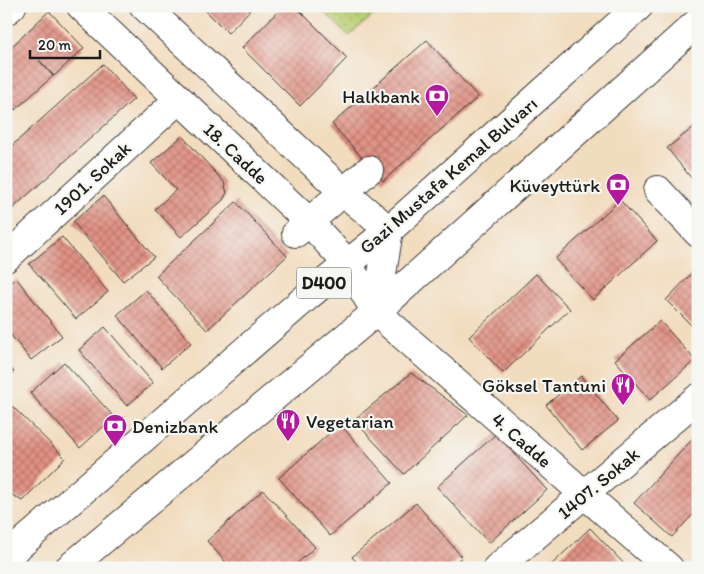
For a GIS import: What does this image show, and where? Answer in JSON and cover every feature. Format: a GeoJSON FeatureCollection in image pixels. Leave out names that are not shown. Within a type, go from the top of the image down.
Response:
{"type":"FeatureCollection","features":[{"type":"Feature","properties":{"kind":"main road"},"geometry":{"type":"LineString","coordinates":[[6,12],[12,6]]}},
{"type":"Feature","properties":{"kind":"main road","name":"18. Cadde"},"geometry":{"type":"LineString","coordinates":[[81,6],[179,98],[302,228],[347,263],[376,312]]}},
{"type":"Feature","properties":{"kind":"main road"},"geometry":{"type":"LineString","coordinates":[[144,6],[344,192],[389,230],[376,312]]}},
{"type":"Feature","properties":{"kind":"main road","name":"Gazi Mustafa Kemal Bulvarı"},"geometry":{"type":"LineString","coordinates":[[6,557],[347,263],[389,230],[639,6]]}},
{"type":"Feature","properties":{"kind":"main road","name":"D400"},"geometry":{"type":"LineString","coordinates":[[69,568],[376,312],[698,22]]}},
{"type":"Feature","properties":{"kind":"main road","name":"1901. Sokak"},"geometry":{"type":"LineString","coordinates":[[6,258],[179,98]]}},
{"type":"Feature","properties":{"kind":"main road"},"geometry":{"type":"LineString","coordinates":[[302,228],[369,170]]}},
{"type":"Feature","properties":{"kind":"main road"},"geometry":{"type":"LineString","coordinates":[[658,190],[698,233]]}},
{"type":"Feature","properties":{"kind":"main road","name":"4. Cadde"},"geometry":{"type":"LineString","coordinates":[[376,312],[669,568]]}},
{"type":"Feature","properties":{"kind":"main road","name":"1407. Sokak"},"geometry":{"type":"LineString","coordinates":[[497,568],[698,398]]}},
{"type":"Feature","properties":{"kind":"green space"},"geometry":{"type":"Polygon","coordinates":[[[318,6],[384,6],[349,36],[318,6]]]}},
{"type":"Feature","properties":{"kind":"building"},"geometry":{"type":"Polygon","coordinates":[[[201,6],[254,6],[228,33],[201,6]]]}},
{"type":"Feature","properties":{"kind":"building"},"geometry":{"type":"Polygon","coordinates":[[[283,6],[295,6],[347,58],[300,106],[242,48],[283,6]]]}},
{"type":"Feature","properties":{"kind":"building"},"geometry":{"type":"Polygon","coordinates":[[[49,11],[84,48],[54,76],[39,60],[53,76],[15,110],[6,100],[6,52],[49,11]]]}},
{"type":"Feature","properties":{"kind":"building"},"geometry":{"type":"Polygon","coordinates":[[[427,40],[478,97],[383,181],[332,124],[427,40]]]}},
{"type":"Feature","properties":{"kind":"building"},"geometry":{"type":"Polygon","coordinates":[[[103,64],[134,99],[12,209],[6,203],[6,151],[103,64]]]}},
{"type":"Feature","properties":{"kind":"building"},"geometry":{"type":"Polygon","coordinates":[[[698,124],[698,183],[696,184],[667,148],[698,124]]]}},
{"type":"Feature","properties":{"kind":"building"},"geometry":{"type":"Polygon","coordinates":[[[182,136],[224,182],[227,193],[223,200],[181,237],[155,209],[176,190],[151,163],[182,136]]]}},
{"type":"Feature","properties":{"kind":"building"},"geometry":{"type":"Polygon","coordinates":[[[103,196],[154,257],[123,281],[73,222],[103,196]]]}},
{"type":"Feature","properties":{"kind":"building"},"geometry":{"type":"Polygon","coordinates":[[[620,200],[657,241],[593,300],[555,259],[620,200]]]}},
{"type":"Feature","properties":{"kind":"building"},"geometry":{"type":"Polygon","coordinates":[[[236,202],[287,256],[207,330],[156,276],[236,202]]]}},
{"type":"Feature","properties":{"kind":"building"},"geometry":{"type":"Polygon","coordinates":[[[62,237],[108,292],[76,319],[29,264],[62,237]]]}},
{"type":"Feature","properties":{"kind":"building"},"geometry":{"type":"Polygon","coordinates":[[[695,270],[698,272],[698,332],[666,300],[695,270]]]}},
{"type":"Feature","properties":{"kind":"building"},"geometry":{"type":"Polygon","coordinates":[[[536,274],[570,309],[503,373],[469,337],[536,274]]]}},
{"type":"Feature","properties":{"kind":"building"},"geometry":{"type":"Polygon","coordinates":[[[16,278],[62,336],[31,360],[6,329],[6,286],[16,278]]]}},
{"type":"Feature","properties":{"kind":"building"},"geometry":{"type":"Polygon","coordinates":[[[146,290],[191,343],[162,368],[117,315],[146,290]]]}},
{"type":"Feature","properties":{"kind":"building"},"geometry":{"type":"Polygon","coordinates":[[[660,321],[695,360],[650,400],[615,360],[660,321]]]}},
{"type":"Feature","properties":{"kind":"building"},"geometry":{"type":"Polygon","coordinates":[[[105,327],[153,383],[127,406],[79,350],[105,327]]]}},
{"type":"Feature","properties":{"kind":"building"},"geometry":{"type":"Polygon","coordinates":[[[64,362],[114,417],[80,448],[30,393],[64,362]]]}},
{"type":"Feature","properties":{"kind":"building"},"geometry":{"type":"Polygon","coordinates":[[[6,363],[14,372],[6,379],[6,363]]]}},
{"type":"Feature","properties":{"kind":"building"},"geometry":{"type":"Polygon","coordinates":[[[411,373],[468,415],[404,474],[354,420],[411,373]]]}},
{"type":"Feature","properties":{"kind":"building"},"geometry":{"type":"Polygon","coordinates":[[[581,376],[618,421],[582,450],[546,405],[581,376]]]}},
{"type":"Feature","properties":{"kind":"building"},"geometry":{"type":"Polygon","coordinates":[[[12,406],[65,458],[22,501],[6,491],[6,413],[12,406]]]}},
{"type":"Feature","properties":{"kind":"building"},"geometry":{"type":"Polygon","coordinates":[[[340,424],[392,483],[330,536],[279,478],[340,424]]]}},
{"type":"Feature","properties":{"kind":"building"},"geometry":{"type":"Polygon","coordinates":[[[698,433],[698,509],[672,537],[634,503],[698,433]]]}},
{"type":"Feature","properties":{"kind":"building"},"geometry":{"type":"Polygon","coordinates":[[[496,434],[547,490],[489,543],[437,487],[496,434]]]}},
{"type":"Feature","properties":{"kind":"building"},"geometry":{"type":"Polygon","coordinates":[[[263,490],[315,547],[292,568],[231,568],[207,541],[263,490]]]}},
{"type":"Feature","properties":{"kind":"building"},"geometry":{"type":"Polygon","coordinates":[[[416,503],[462,557],[448,568],[362,568],[352,557],[416,503]]]}},
{"type":"Feature","properties":{"kind":"building"},"geometry":{"type":"Polygon","coordinates":[[[590,528],[628,568],[548,568],[590,528]]]}},
{"type":"Feature","properties":{"kind":"place","name":"Halkbank"},"geometry":{"type":"Point","coordinates":[437,117]}},
{"type":"Feature","properties":{"kind":"place","name":"Küveyttürk"},"geometry":{"type":"Point","coordinates":[618,206]}},
{"type":"Feature","properties":{"kind":"place","name":"Göksel Tantuni"},"geometry":{"type":"Point","coordinates":[623,406]}},
{"type":"Feature","properties":{"kind":"place","name":"Vegetarian"},"geometry":{"type":"Point","coordinates":[288,442]}},
{"type":"Feature","properties":{"kind":"place","name":"Denizbank"},"geometry":{"type":"Point","coordinates":[115,447]}}]}
